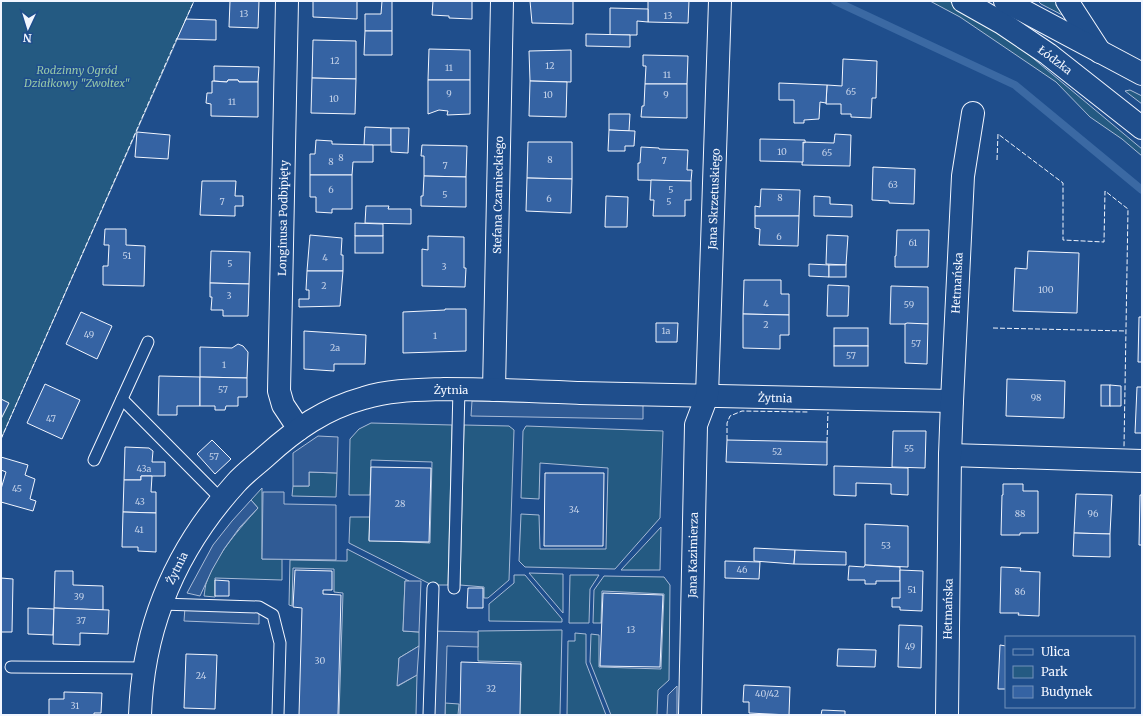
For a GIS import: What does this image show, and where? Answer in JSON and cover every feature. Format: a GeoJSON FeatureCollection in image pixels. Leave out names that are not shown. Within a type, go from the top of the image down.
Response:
{"type":"FeatureCollection","features":[{"type":"Feature","properties":{"kind":"street","name":"Longinusa Podbipięty"},"geometry":{"type":"LineString","coordinates":[[287,1],[280,391],[283,405],[299,429]]}},
{"type":"Feature","properties":{"kind":"street","name":"Stefana Czarnieckiego"},"geometry":{"type":"LineString","coordinates":[[494,390],[502,1]]}},
{"type":"Feature","properties":{"kind":"street","name":"Jana Skrzetuskiego"},"geometry":{"type":"LineString","coordinates":[[707,396],[720,1]]}},
{"type":"Feature","properties":{"kind":"street","name":"Łódzka"},"geometry":{"type":"LineString","coordinates":[[963,1],[1002,23],[1048,54],[1142,128]]}},
{"type":"Feature","properties":{"kind":"street"},"geometry":{"type":"LineString","coordinates":[[1000,1],[1002,23]]}},
{"type":"Feature","properties":{"kind":"street"},"geometry":{"type":"LineString","coordinates":[[1005,1],[1142,74]]}},
{"type":"Feature","properties":{"kind":"street"},"geometry":{"type":"LineString","coordinates":[[1067,1],[1100,52]]}},
{"type":"Feature","properties":{"kind":"street","name":"Hetmańska"},"geometry":{"type":"LineString","coordinates":[[947,715],[952,401],[962,176],[972,113]]}},
{"type":"Feature","properties":{"kind":"street","name":"Żytnia"},"geometry":{"type":"LineString","coordinates":[[140,715],[144,668],[152,628],[182,557],[204,521],[237,481],[288,436],[328,410],[366,397],[409,390],[459,389],[952,401]]}},
{"type":"Feature","properties":{"kind":"street","name":"Jana Kazimierza"},"geometry":{"type":"LineString","coordinates":[[690,715],[696,425],[707,396]]}},
{"type":"Feature","properties":{"kind":"street"},"geometry":{"type":"LineString","coordinates":[[950,455],[1142,461]]}},
{"type":"Feature","properties":{"kind":"lane"},"geometry":{"type":"LineString","coordinates":[[94,460],[148,342]]}},
{"type":"Feature","properties":{"kind":"lane"},"geometry":{"type":"LineString","coordinates":[[454,588],[459,389]]}},
{"type":"Feature","properties":{"kind":"lane"},"geometry":{"type":"LineString","coordinates":[[122,399],[222,500]]}},
{"type":"Feature","properties":{"kind":"lane"},"geometry":{"type":"LineString","coordinates":[[429,715],[433,588]]}},
{"type":"Feature","properties":{"kind":"lane"},"geometry":{"type":"LineString","coordinates":[[161,604],[259,607],[273,615],[280,643],[278,715]]}},
{"type":"Feature","properties":{"kind":"lane"},"geometry":{"type":"LineString","coordinates":[[11,667],[144,668]]}},
{"type":"Feature","properties":{"kind":"green space","name":"Rodzinny Ogród Działkowy \"Zwoltex\""},"geometry":{"type":"Polygon","coordinates":[[[1,1],[194,1],[1,439],[1,1]]]}},
{"type":"Feature","properties":{"kind":"green space"},"geometry":{"type":"Polygon","coordinates":[[[930,1],[949,1],[968,11],[1010,39],[1142,149],[1142,156],[1122,139],[1090,117],[1056,82],[960,17],[930,1]]]}},
{"type":"Feature","properties":{"kind":"green space"},"geometry":{"type":"Polygon","coordinates":[[[1038,1],[1061,1],[1068,18],[1041,4],[1038,1]]]}},
{"type":"Feature","properties":{"kind":"green space"},"geometry":{"type":"Polygon","coordinates":[[[1130,90],[1142,96],[1142,104],[1125,91],[1130,90]]]}},
{"type":"Feature","properties":{"kind":"green space"},"geometry":{"type":"Polygon","coordinates":[[[371,423],[452,425],[448,585],[432,585],[349,543],[350,517],[370,517],[369,540],[430,543],[432,462],[371,460],[370,495],[349,495],[350,439],[359,429],[371,423]]]}},
{"type":"Feature","properties":{"kind":"green space"},"geometry":{"type":"Polygon","coordinates":[[[464,425],[509,426],[514,430],[509,580],[488,598],[484,598],[484,587],[460,585],[464,425]]]}},
{"type":"Feature","properties":{"kind":"green space"},"geometry":{"type":"Polygon","coordinates":[[[526,426],[663,431],[660,518],[615,569],[525,567],[519,561],[521,514],[539,515],[540,549],[606,549],[608,468],[540,463],[539,499],[521,498],[523,431],[526,426]]]}},
{"type":"Feature","properties":{"kind":"green space"},"geometry":{"type":"Polygon","coordinates":[[[309,472],[337,473],[336,497],[292,496],[293,486],[309,486],[309,472]]]}},
{"type":"Feature","properties":{"kind":"green space"},"geometry":{"type":"Polygon","coordinates":[[[262,488],[262,559],[282,559],[282,580],[215,578],[215,597],[204,596],[206,583],[216,561],[236,533],[258,508],[251,500],[262,488]]]}},
{"type":"Feature","properties":{"kind":"green space"},"geometry":{"type":"Polygon","coordinates":[[[661,527],[660,570],[621,570],[661,527]]]}},
{"type":"Feature","properties":{"kind":"green space"},"geometry":{"type":"Polygon","coordinates":[[[347,549],[409,581],[405,581],[403,631],[419,632],[419,646],[399,658],[398,686],[417,675],[416,715],[339,715],[343,593],[334,592],[334,569],[293,568],[292,606],[289,605],[290,560],[347,561],[347,549]]]}},
{"type":"Feature","properties":{"kind":"green space"},"geometry":{"type":"Polygon","coordinates":[[[529,573],[563,574],[563,613],[529,573]]]}},
{"type":"Feature","properties":{"kind":"green space"},"geometry":{"type":"Polygon","coordinates":[[[514,575],[525,575],[562,619],[562,622],[489,621],[489,604],[514,583],[514,575]]]}},
{"type":"Feature","properties":{"kind":"green space"},"geometry":{"type":"Polygon","coordinates":[[[570,575],[599,575],[590,589],[589,623],[569,623],[570,575]]]}},
{"type":"Feature","properties":{"kind":"green space"},"geometry":{"type":"Polygon","coordinates":[[[604,576],[664,577],[670,585],[669,680],[658,690],[657,715],[611,715],[590,662],[591,634],[599,635],[599,667],[661,669],[664,594],[602,591],[601,623],[593,623],[594,590],[604,576]]]}},
{"type":"Feature","properties":{"kind":"green space"},"geometry":{"type":"Polygon","coordinates":[[[562,630],[560,715],[519,715],[521,662],[478,661],[478,631],[562,630]]]}},
{"type":"Feature","properties":{"kind":"green space"},"geometry":{"type":"Polygon","coordinates":[[[575,633],[586,634],[586,663],[606,715],[567,715],[568,641],[575,641],[575,633]]]}},
{"type":"Feature","properties":{"kind":"green space"},"geometry":{"type":"Polygon","coordinates":[[[445,703],[459,704],[458,715],[445,715],[445,703]]]}},
{"type":"Feature","properties":{"kind":"shaded area"},"geometry":{"type":"Polygon","coordinates":[[[472,401],[643,405],[643,419],[471,416],[472,401]]]}},
{"type":"Feature","properties":{"kind":"shaded area"},"geometry":{"type":"Polygon","coordinates":[[[318,436],[338,437],[337,473],[309,472],[309,486],[293,486],[293,453],[318,436]]]}},
{"type":"Feature","properties":{"kind":"shaded area"},"geometry":{"type":"Polygon","coordinates":[[[263,492],[284,492],[284,504],[336,505],[336,560],[262,559],[263,492]]]}},
{"type":"Feature","properties":{"kind":"shaded area"},"geometry":{"type":"Polygon","coordinates":[[[251,500],[258,508],[240,527],[224,549],[200,596],[187,593],[213,545],[251,500]]]}},
{"type":"Feature","properties":{"kind":"shaded area"},"geometry":{"type":"Polygon","coordinates":[[[405,581],[421,581],[419,632],[403,631],[405,581]]]}},
{"type":"Feature","properties":{"kind":"shaded area"},"geometry":{"type":"Polygon","coordinates":[[[185,607],[259,609],[259,624],[184,621],[185,607]]]}},
{"type":"Feature","properties":{"kind":"shaded area"},"geometry":{"type":"Polygon","coordinates":[[[433,631],[478,632],[478,647],[447,646],[445,715],[430,715],[433,631]]]}},
{"type":"Feature","properties":{"kind":"shaded area"},"geometry":{"type":"Polygon","coordinates":[[[419,646],[417,675],[397,686],[399,658],[419,646]]]}},
{"type":"Feature","properties":{"kind":"shaded area"},"geometry":{"type":"Polygon","coordinates":[[[677,686],[677,715],[667,715],[668,695],[677,686]]]}},
{"type":"Feature","properties":{"kind":"building"},"geometry":{"type":"Polygon","coordinates":[[[230,1],[259,1],[258,28],[229,27],[230,1]]]}},
{"type":"Feature","properties":{"kind":"building"},"geometry":{"type":"Polygon","coordinates":[[[313,1],[357,1],[357,19],[313,17],[313,1]]]}},
{"type":"Feature","properties":{"kind":"building"},"geometry":{"type":"Polygon","coordinates":[[[382,1],[392,1],[392,31],[365,31],[365,14],[381,14],[382,1]]]}},
{"type":"Feature","properties":{"kind":"building"},"geometry":{"type":"Polygon","coordinates":[[[433,1],[472,1],[472,19],[449,18],[449,16],[432,15],[433,1]]]}},
{"type":"Feature","properties":{"kind":"building"},"geometry":{"type":"Polygon","coordinates":[[[530,1],[573,1],[573,24],[532,23],[530,1]]]}},
{"type":"Feature","properties":{"kind":"building"},"geometry":{"type":"Polygon","coordinates":[[[648,1],[689,1],[688,23],[648,22],[648,1]]]}},
{"type":"Feature","properties":{"kind":"building"},"geometry":{"type":"Polygon","coordinates":[[[610,8],[648,9],[648,22],[637,21],[637,35],[610,35],[610,8]]]}},
{"type":"Feature","properties":{"kind":"building"},"geometry":{"type":"Polygon","coordinates":[[[186,19],[216,20],[216,40],[177,39],[186,19]]]}},
{"type":"Feature","properties":{"kind":"building"},"geometry":{"type":"Polygon","coordinates":[[[365,31],[392,31],[392,55],[364,55],[365,31]]]}},
{"type":"Feature","properties":{"kind":"building"},"geometry":{"type":"Polygon","coordinates":[[[586,34],[630,35],[630,47],[586,46],[586,34]]]}},
{"type":"Feature","properties":{"kind":"building"},"geometry":{"type":"Polygon","coordinates":[[[313,40],[356,41],[356,79],[312,78],[313,40]]]}},
{"type":"Feature","properties":{"kind":"building"},"geometry":{"type":"Polygon","coordinates":[[[429,49],[470,50],[470,80],[428,80],[429,49]]]}},
{"type":"Feature","properties":{"kind":"building"},"geometry":{"type":"Polygon","coordinates":[[[571,50],[571,82],[530,81],[529,51],[571,50]]]}},
{"type":"Feature","properties":{"kind":"building"},"geometry":{"type":"Polygon","coordinates":[[[643,55],[688,56],[687,84],[645,84],[646,66],[643,66],[643,55]]]}},
{"type":"Feature","properties":{"kind":"building"},"geometry":{"type":"Polygon","coordinates":[[[843,59],[877,61],[876,98],[872,98],[871,118],[851,117],[851,114],[841,114],[841,104],[826,104],[827,85],[842,86],[843,59]]]}},
{"type":"Feature","properties":{"kind":"building"},"geometry":{"type":"Polygon","coordinates":[[[214,66],[259,67],[258,82],[239,82],[238,80],[228,80],[227,82],[214,81],[214,66]]]}},
{"type":"Feature","properties":{"kind":"building"},"geometry":{"type":"Polygon","coordinates":[[[312,78],[356,79],[355,114],[311,113],[312,78]]]}},
{"type":"Feature","properties":{"kind":"building"},"geometry":{"type":"Polygon","coordinates":[[[228,80],[238,80],[239,82],[258,82],[258,117],[211,116],[211,104],[206,103],[207,93],[212,93],[212,81],[227,82],[228,80]]]}},
{"type":"Feature","properties":{"kind":"building"},"geometry":{"type":"Polygon","coordinates":[[[428,80],[470,80],[470,114],[447,115],[448,111],[439,110],[428,114],[428,80]]]}},
{"type":"Feature","properties":{"kind":"building"},"geometry":{"type":"Polygon","coordinates":[[[530,81],[567,82],[566,117],[529,116],[530,81]]]}},
{"type":"Feature","properties":{"kind":"building"},"geometry":{"type":"Polygon","coordinates":[[[779,83],[827,85],[826,103],[820,102],[819,119],[804,120],[804,123],[794,123],[794,100],[779,100],[779,83]]]}},
{"type":"Feature","properties":{"kind":"building"},"geometry":{"type":"Polygon","coordinates":[[[645,84],[687,84],[687,118],[641,117],[642,106],[644,106],[645,84]]]}},
{"type":"Feature","properties":{"kind":"building"},"geometry":{"type":"Polygon","coordinates":[[[609,114],[630,114],[629,131],[609,130],[609,114]]]}},
{"type":"Feature","properties":{"kind":"building"},"geometry":{"type":"Polygon","coordinates":[[[365,127],[391,128],[391,145],[364,145],[365,127]]]}},
{"type":"Feature","properties":{"kind":"building"},"geometry":{"type":"Polygon","coordinates":[[[391,128],[409,128],[408,153],[391,152],[391,128]]]}},
{"type":"Feature","properties":{"kind":"building"},"geometry":{"type":"Polygon","coordinates":[[[609,130],[635,131],[634,146],[625,146],[625,151],[608,151],[609,130]]]}},
{"type":"Feature","properties":{"kind":"building"},"geometry":{"type":"Polygon","coordinates":[[[137,132],[170,135],[168,159],[135,157],[137,132]]]}},
{"type":"Feature","properties":{"kind":"building"},"geometry":{"type":"Polygon","coordinates":[[[835,134],[851,135],[850,166],[802,165],[803,142],[834,143],[835,134]]]}},
{"type":"Feature","properties":{"kind":"building"},"geometry":{"type":"Polygon","coordinates":[[[760,139],[805,140],[805,143],[803,142],[803,162],[760,161],[760,139]]]}},
{"type":"Feature","properties":{"kind":"building"},"geometry":{"type":"Polygon","coordinates":[[[316,140],[332,141],[332,144],[373,145],[373,162],[353,162],[352,175],[310,175],[310,154],[315,154],[316,140]]]}},
{"type":"Feature","properties":{"kind":"building"},"geometry":{"type":"Polygon","coordinates":[[[528,142],[572,142],[572,179],[527,178],[528,142]]]}},
{"type":"Feature","properties":{"kind":"building"},"geometry":{"type":"Polygon","coordinates":[[[422,145],[467,146],[466,177],[424,176],[424,156],[421,156],[422,145]]]}},
{"type":"Feature","properties":{"kind":"building"},"geometry":{"type":"Polygon","coordinates":[[[641,147],[688,150],[687,170],[692,170],[691,181],[638,180],[638,163],[640,163],[641,147]]]}},
{"type":"Feature","properties":{"kind":"building"},"geometry":{"type":"Polygon","coordinates":[[[873,167],[915,169],[914,204],[889,203],[889,201],[872,200],[873,167]]]}},
{"type":"Feature","properties":{"kind":"building"},"geometry":{"type":"Polygon","coordinates":[[[310,175],[352,175],[352,209],[332,209],[332,213],[316,212],[316,197],[310,197],[310,175]]]}},
{"type":"Feature","properties":{"kind":"building"},"geometry":{"type":"Polygon","coordinates":[[[424,176],[466,177],[466,207],[421,206],[424,176]]]}},
{"type":"Feature","properties":{"kind":"building"},"geometry":{"type":"Polygon","coordinates":[[[527,178],[572,179],[571,213],[526,211],[527,178]]]}},
{"type":"Feature","properties":{"kind":"building"},"geometry":{"type":"Polygon","coordinates":[[[651,180],[691,181],[691,200],[685,200],[685,216],[653,216],[654,200],[650,200],[651,180]]]}},
{"type":"Feature","properties":{"kind":"building"},"geometry":{"type":"Polygon","coordinates":[[[202,181],[236,181],[235,196],[243,196],[243,206],[235,206],[235,216],[200,215],[202,181]]]}},
{"type":"Feature","properties":{"kind":"building"},"geometry":{"type":"Polygon","coordinates":[[[761,189],[800,190],[799,216],[755,216],[755,206],[760,207],[761,189]]]}},
{"type":"Feature","properties":{"kind":"building"},"geometry":{"type":"Polygon","coordinates":[[[606,196],[628,197],[627,227],[605,227],[606,196]]]}},
{"type":"Feature","properties":{"kind":"building"},"geometry":{"type":"Polygon","coordinates":[[[814,196],[830,197],[830,204],[852,205],[852,217],[814,216],[814,196]]]}},
{"type":"Feature","properties":{"kind":"building"},"geometry":{"type":"Polygon","coordinates":[[[366,206],[389,206],[388,209],[411,209],[411,224],[365,223],[366,206]]]}},
{"type":"Feature","properties":{"kind":"building"},"geometry":{"type":"Polygon","coordinates":[[[755,216],[799,216],[798,246],[759,245],[760,229],[755,228],[755,216]]]}},
{"type":"Feature","properties":{"kind":"building"},"geometry":{"type":"Polygon","coordinates":[[[355,223],[383,224],[383,236],[355,236],[355,223]]]}},
{"type":"Feature","properties":{"kind":"building"},"geometry":{"type":"Polygon","coordinates":[[[105,229],[126,229],[126,245],[145,246],[144,286],[103,285],[103,266],[108,266],[109,245],[104,245],[105,229]]]}},
{"type":"Feature","properties":{"kind":"building"},"geometry":{"type":"Polygon","coordinates":[[[897,230],[929,230],[928,267],[895,267],[897,230]]]}},
{"type":"Feature","properties":{"kind":"building"},"geometry":{"type":"Polygon","coordinates":[[[310,235],[342,238],[341,255],[343,255],[343,271],[307,271],[310,235]]]}},
{"type":"Feature","properties":{"kind":"building"},"geometry":{"type":"Polygon","coordinates":[[[827,235],[848,236],[846,265],[826,264],[827,235]]]}},
{"type":"Feature","properties":{"kind":"building"},"geometry":{"type":"Polygon","coordinates":[[[355,236],[383,236],[383,253],[355,253],[355,236]]]}},
{"type":"Feature","properties":{"kind":"building"},"geometry":{"type":"Polygon","coordinates":[[[428,236],[464,237],[464,268],[466,268],[465,287],[422,286],[422,249],[428,250],[428,236]]]}},
{"type":"Feature","properties":{"kind":"building"},"geometry":{"type":"Polygon","coordinates":[[[211,251],[250,252],[249,284],[210,283],[211,251]]]}},
{"type":"Feature","properties":{"kind":"building"},"geometry":{"type":"Polygon","coordinates":[[[1028,251],[1079,253],[1077,313],[1013,311],[1015,268],[1027,269],[1028,251]]]}},
{"type":"Feature","properties":{"kind":"building"},"geometry":{"type":"Polygon","coordinates":[[[809,264],[829,265],[829,277],[809,276],[809,264]]]}},
{"type":"Feature","properties":{"kind":"building"},"geometry":{"type":"Polygon","coordinates":[[[829,265],[846,265],[846,277],[829,277],[829,265]]]}},
{"type":"Feature","properties":{"kind":"building"},"geometry":{"type":"Polygon","coordinates":[[[307,271],[343,271],[340,306],[299,307],[299,299],[309,299],[309,290],[306,290],[307,271]]]}},
{"type":"Feature","properties":{"kind":"building"},"geometry":{"type":"Polygon","coordinates":[[[744,280],[781,280],[781,294],[789,294],[789,315],[743,314],[744,280]]]}},
{"type":"Feature","properties":{"kind":"building"},"geometry":{"type":"Polygon","coordinates":[[[210,283],[249,284],[248,316],[223,316],[223,310],[211,310],[212,297],[210,297],[210,283]]]}},
{"type":"Feature","properties":{"kind":"building"},"geometry":{"type":"Polygon","coordinates":[[[828,285],[849,286],[848,316],[827,316],[828,285]]]}},
{"type":"Feature","properties":{"kind":"building"},"geometry":{"type":"Polygon","coordinates":[[[891,286],[928,287],[928,324],[890,324],[891,286]]]}},
{"type":"Feature","properties":{"kind":"building"},"geometry":{"type":"Polygon","coordinates":[[[466,309],[466,351],[403,353],[403,312],[466,309]]]}},
{"type":"Feature","properties":{"kind":"building"},"geometry":{"type":"Polygon","coordinates":[[[81,312],[112,326],[97,359],[66,344],[81,312]]]}},
{"type":"Feature","properties":{"kind":"building"},"geometry":{"type":"Polygon","coordinates":[[[743,314],[789,315],[789,335],[780,335],[780,349],[743,348],[743,314]]]}},
{"type":"Feature","properties":{"kind":"building"},"geometry":{"type":"Polygon","coordinates":[[[1139,317],[1142,317],[1142,362],[1138,362],[1139,317]]]}},
{"type":"Feature","properties":{"kind":"building"},"geometry":{"type":"Polygon","coordinates":[[[656,323],[678,323],[677,342],[656,342],[656,323]]]}},
{"type":"Feature","properties":{"kind":"building"},"geometry":{"type":"Polygon","coordinates":[[[905,324],[928,324],[927,364],[905,363],[905,324]]]}},
{"type":"Feature","properties":{"kind":"building"},"geometry":{"type":"Polygon","coordinates":[[[834,328],[868,328],[868,346],[834,346],[834,328]]]}},
{"type":"Feature","properties":{"kind":"building"},"geometry":{"type":"Polygon","coordinates":[[[304,331],[366,335],[365,364],[334,364],[334,371],[304,369],[304,331]]]}},
{"type":"Feature","properties":{"kind":"building"},"geometry":{"type":"Polygon","coordinates":[[[238,344],[243,346],[248,352],[247,378],[200,377],[200,347],[232,348],[238,344]]]}},
{"type":"Feature","properties":{"kind":"building"},"geometry":{"type":"Polygon","coordinates":[[[834,346],[868,346],[868,366],[834,366],[834,346]]]}},
{"type":"Feature","properties":{"kind":"building"},"geometry":{"type":"Polygon","coordinates":[[[159,376],[200,377],[200,406],[177,406],[177,415],[158,415],[159,376]]]}},
{"type":"Feature","properties":{"kind":"building"},"geometry":{"type":"Polygon","coordinates":[[[200,377],[247,378],[247,397],[238,397],[238,406],[226,406],[225,410],[215,410],[215,406],[200,406],[200,377]]]}},
{"type":"Feature","properties":{"kind":"building"},"geometry":{"type":"Polygon","coordinates":[[[1007,379],[1065,381],[1064,418],[1006,416],[1007,379]]]}},
{"type":"Feature","properties":{"kind":"building"},"geometry":{"type":"Polygon","coordinates":[[[45,384],[80,400],[62,439],[27,423],[45,384]]]}},
{"type":"Feature","properties":{"kind":"building"},"geometry":{"type":"Polygon","coordinates":[[[1101,385],[1110,385],[1110,406],[1101,406],[1101,385]]]}},
{"type":"Feature","properties":{"kind":"building"},"geometry":{"type":"Polygon","coordinates":[[[1110,385],[1121,386],[1121,406],[1110,406],[1110,385]]]}},
{"type":"Feature","properties":{"kind":"building"},"geometry":{"type":"Polygon","coordinates":[[[1137,387],[1142,387],[1142,433],[1135,433],[1137,387]]]}},
{"type":"Feature","properties":{"kind":"building"},"geometry":{"type":"Polygon","coordinates":[[[1,399],[9,403],[1,419],[1,399]]]}},
{"type":"Feature","properties":{"kind":"building"},"geometry":{"type":"Polygon","coordinates":[[[893,431],[926,431],[925,468],[892,467],[893,431]]]}},
{"type":"Feature","properties":{"kind":"building"},"geometry":{"type":"Polygon","coordinates":[[[212,440],[231,459],[215,474],[197,454],[212,440]]]}},
{"type":"Feature","properties":{"kind":"building"},"geometry":{"type":"Polygon","coordinates":[[[727,440],[827,442],[827,465],[726,462],[727,440]]]}},
{"type":"Feature","properties":{"kind":"building"},"geometry":{"type":"Polygon","coordinates":[[[125,447],[149,448],[153,451],[152,462],[165,462],[165,476],[141,476],[141,480],[124,480],[125,447]]]}},
{"type":"Feature","properties":{"kind":"building"},"geometry":{"type":"Polygon","coordinates":[[[1,457],[28,465],[25,475],[35,479],[30,499],[36,501],[33,511],[1,502],[1,489],[6,472],[1,470],[1,457]]]}},
{"type":"Feature","properties":{"kind":"building"},"geometry":{"type":"Polygon","coordinates":[[[834,466],[908,468],[908,495],[891,494],[891,484],[856,483],[856,496],[834,495],[834,466]]]}},
{"type":"Feature","properties":{"kind":"building"},"geometry":{"type":"Polygon","coordinates":[[[371,467],[431,468],[429,542],[369,541],[371,467]]]}},
{"type":"Feature","properties":{"kind":"building"},"geometry":{"type":"Polygon","coordinates":[[[545,473],[604,473],[603,546],[544,546],[545,473]]]}},
{"type":"Feature","properties":{"kind":"building"},"geometry":{"type":"Polygon","coordinates":[[[141,476],[152,476],[151,492],[156,492],[156,513],[123,512],[124,480],[141,480],[141,476]]]}},
{"type":"Feature","properties":{"kind":"building"},"geometry":{"type":"Polygon","coordinates":[[[1003,484],[1023,484],[1023,491],[1038,491],[1038,533],[1001,535],[1003,484]]]}},
{"type":"Feature","properties":{"kind":"building"},"geometry":{"type":"Polygon","coordinates":[[[1076,494],[1112,495],[1110,534],[1074,533],[1076,494]]]}},
{"type":"Feature","properties":{"kind":"building"},"geometry":{"type":"Polygon","coordinates":[[[1140,495],[1142,495],[1142,545],[1139,545],[1140,495]]]}},
{"type":"Feature","properties":{"kind":"building"},"geometry":{"type":"Polygon","coordinates":[[[123,512],[156,513],[156,552],[138,551],[138,547],[122,547],[123,512]]]}},
{"type":"Feature","properties":{"kind":"building"},"geometry":{"type":"Polygon","coordinates":[[[865,524],[908,526],[908,567],[865,565],[865,524]]]}},
{"type":"Feature","properties":{"kind":"building"},"geometry":{"type":"Polygon","coordinates":[[[1074,533],[1110,534],[1110,557],[1073,556],[1074,533]]]}},
{"type":"Feature","properties":{"kind":"building"},"geometry":{"type":"Polygon","coordinates":[[[754,548],[795,550],[794,564],[754,561],[754,548]]]}},
{"type":"Feature","properties":{"kind":"building"},"geometry":{"type":"Polygon","coordinates":[[[795,550],[846,552],[846,565],[794,564],[795,550]]]}},
{"type":"Feature","properties":{"kind":"building"},"geometry":{"type":"Polygon","coordinates":[[[725,561],[760,562],[759,579],[725,578],[725,561]]]}},
{"type":"Feature","properties":{"kind":"building"},"geometry":{"type":"Polygon","coordinates":[[[865,565],[900,567],[900,581],[876,581],[876,584],[865,584],[865,580],[848,580],[849,566],[864,567],[865,565]]]}},
{"type":"Feature","properties":{"kind":"building"},"geometry":{"type":"Polygon","coordinates":[[[1001,567],[1021,568],[1020,571],[1040,572],[1039,616],[1018,615],[1019,613],[1000,613],[1001,567]]]}},
{"type":"Feature","properties":{"kind":"building"},"geometry":{"type":"Polygon","coordinates":[[[295,570],[332,571],[332,590],[323,590],[323,594],[341,595],[338,715],[299,715],[302,608],[293,607],[295,570]]]}},
{"type":"Feature","properties":{"kind":"building"},"geometry":{"type":"Polygon","coordinates":[[[900,570],[923,571],[922,611],[900,610],[900,607],[892,607],[892,598],[900,598],[900,570]]]}},
{"type":"Feature","properties":{"kind":"building"},"geometry":{"type":"Polygon","coordinates":[[[55,571],[73,571],[73,585],[103,586],[103,610],[54,608],[55,571]]]}},
{"type":"Feature","properties":{"kind":"building"},"geometry":{"type":"Polygon","coordinates":[[[1,578],[13,579],[12,632],[1,632],[1,578]]]}},
{"type":"Feature","properties":{"kind":"building"},"geometry":{"type":"Polygon","coordinates":[[[215,580],[229,581],[229,596],[215,596],[215,580]]]}},
{"type":"Feature","properties":{"kind":"building"},"geometry":{"type":"Polygon","coordinates":[[[468,588],[483,588],[483,608],[467,608],[468,588]]]}},
{"type":"Feature","properties":{"kind":"building"},"geometry":{"type":"Polygon","coordinates":[[[603,593],[663,595],[660,667],[600,666],[603,593]]]}},
{"type":"Feature","properties":{"kind":"building"},"geometry":{"type":"Polygon","coordinates":[[[28,608],[54,609],[53,635],[28,634],[28,608]]]}},
{"type":"Feature","properties":{"kind":"building"},"geometry":{"type":"Polygon","coordinates":[[[54,608],[109,610],[108,634],[80,633],[80,645],[53,644],[54,608]]]}},
{"type":"Feature","properties":{"kind":"building"},"geometry":{"type":"Polygon","coordinates":[[[899,625],[922,626],[921,668],[898,667],[899,625]]]}},
{"type":"Feature","properties":{"kind":"building"},"geometry":{"type":"Polygon","coordinates":[[[1000,645],[1005,646],[1005,689],[998,689],[1000,645]]]}},
{"type":"Feature","properties":{"kind":"building"},"geometry":{"type":"Polygon","coordinates":[[[838,649],[876,650],[875,667],[837,666],[838,649]]]}},
{"type":"Feature","properties":{"kind":"building"},"geometry":{"type":"Polygon","coordinates":[[[186,654],[217,655],[215,709],[184,708],[186,654]]]}},
{"type":"Feature","properties":{"kind":"building"},"geometry":{"type":"Polygon","coordinates":[[[461,662],[521,664],[520,715],[460,715],[461,662]]]}},
{"type":"Feature","properties":{"kind":"building"},"geometry":{"type":"Polygon","coordinates":[[[744,685],[790,687],[789,715],[749,713],[749,702],[743,702],[744,685]]]}},
{"type":"Feature","properties":{"kind":"building"},"geometry":{"type":"Polygon","coordinates":[[[64,692],[102,693],[101,713],[94,713],[94,715],[49,715],[49,699],[64,699],[64,692]]]}},
{"type":"Feature","properties":{"kind":"building"},"geometry":{"type":"Polygon","coordinates":[[[822,710],[845,711],[845,715],[821,715],[822,710]]]}},
{"type":"Feature","properties":{"kind":"waterway"},"geometry":{"type":"LineString","coordinates":[[835,1],[1015,85],[1142,190]]}},
{"type":"Feature","properties":{"kind":"fence"},"geometry":{"type":"LineString","coordinates":[[185,21],[194,1]]}},
{"type":"Feature","properties":{"kind":"fence"},"geometry":{"type":"LineString","coordinates":[[1,439],[177,38]]}},
{"type":"Feature","properties":{"kind":"fence"},"geometry":{"type":"LineString","coordinates":[[997,160],[998,134],[1063,183],[1063,240],[1104,242],[1105,191],[1128,209],[1124,447]]}},
{"type":"Feature","properties":{"kind":"fence"},"geometry":{"type":"LineString","coordinates":[[993,328],[1126,331]]}},
{"type":"Feature","properties":{"kind":"fence"},"geometry":{"type":"LineString","coordinates":[[727,440],[727,423],[730,416],[742,411],[808,412]]}},
{"type":"Feature","properties":{"kind":"fence"},"geometry":{"type":"LineString","coordinates":[[827,442],[828,412]]}}]}
